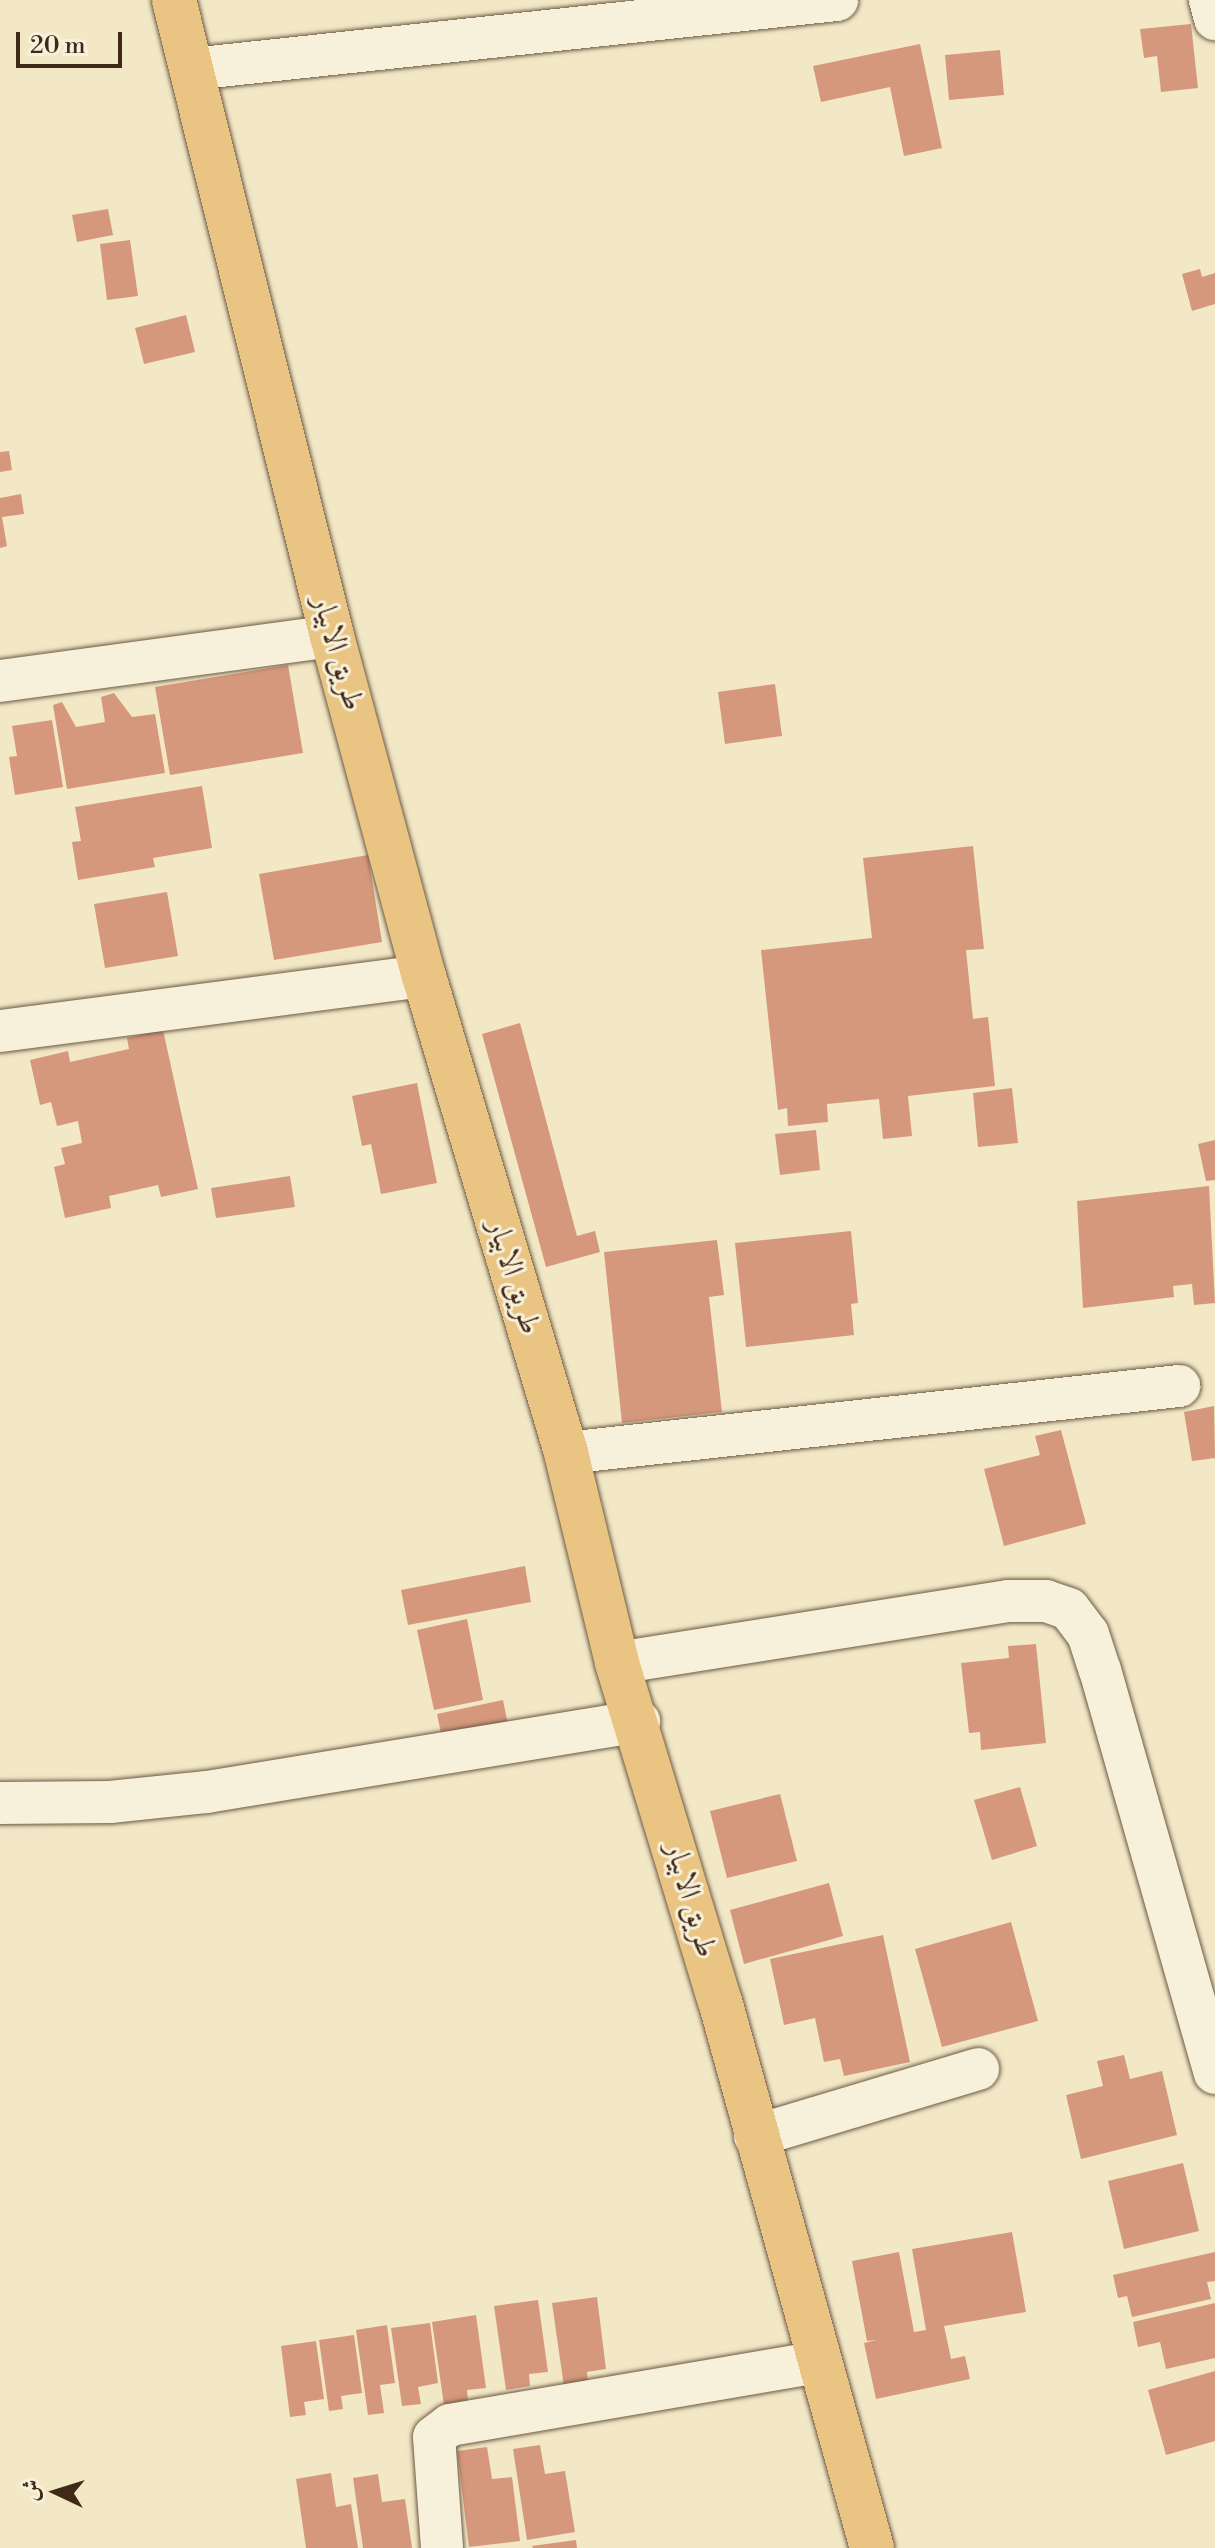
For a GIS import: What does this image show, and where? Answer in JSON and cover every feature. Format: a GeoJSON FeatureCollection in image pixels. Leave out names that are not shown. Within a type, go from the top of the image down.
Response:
{"type":"FeatureCollection","features":[{"type":"Feature","properties":{"kind":"main road","name":"طريق الابيار"},"geometry":{"type":"LineString","coordinates":[[174,0],[332,636],[424,976],[566,1453],[617,1663],[639,1721],[872,2548]]}},
{"type":"Feature","properties":{"kind":"street"},"geometry":{"type":"LineString","coordinates":[[192,69],[837,0]]}},
{"type":"Feature","properties":{"kind":"street"},"geometry":{"type":"LineString","coordinates":[[1210,0],[1215,19]]}},
{"type":"Feature","properties":{"kind":"street"},"geometry":{"type":"LineString","coordinates":[[0,681],[332,636]]}},
{"type":"Feature","properties":{"kind":"street"},"geometry":{"type":"LineString","coordinates":[[0,1031],[424,976]]}},
{"type":"Feature","properties":{"kind":"street"},"geometry":{"type":"LineString","coordinates":[[566,1453],[1179,1386]]}},
{"type":"Feature","properties":{"kind":"street"},"geometry":{"type":"LineString","coordinates":[[617,1663],[1008,1601],[1046,1601],[1069,1609],[1088,1634],[1100,1670],[1215,2073]]}},
{"type":"Feature","properties":{"kind":"street"},"geometry":{"type":"LineString","coordinates":[[0,1803],[110,1802],[207,1792],[639,1721]]}},
{"type":"Feature","properties":{"kind":"street"},"geometry":{"type":"LineString","coordinates":[[755,2136],[978,2069]]}},
{"type":"Feature","properties":{"kind":"street"},"geometry":{"type":"LineString","coordinates":[[442,2548],[434,2437],[450,2425],[818,2362]]}},
{"type":"Feature","properties":{"kind":"building"},"geometry":{"type":"Polygon","coordinates":[[[1191,24],[1198,88],[1161,92],[1157,56],[1144,58],[1140,29],[1191,24]]]}},
{"type":"Feature","properties":{"kind":"building"},"geometry":{"type":"Polygon","coordinates":[[[920,44],[942,148],[904,156],[890,87],[821,102],[813,66],[920,44]]]}},
{"type":"Feature","properties":{"kind":"building"},"geometry":{"type":"Polygon","coordinates":[[[1000,50],[1004,95],[949,100],[945,55],[1000,50]]]}},
{"type":"Feature","properties":{"kind":"building"},"geometry":{"type":"Polygon","coordinates":[[[108,209],[113,235],[77,242],[72,215],[108,209]]]}},
{"type":"Feature","properties":{"kind":"building"},"geometry":{"type":"Polygon","coordinates":[[[130,240],[138,296],[107,300],[100,244],[130,240]]]}},
{"type":"Feature","properties":{"kind":"building"},"geometry":{"type":"Polygon","coordinates":[[[1200,269],[1202,277],[1215,273],[1215,304],[1192,311],[1182,274],[1200,269]]]}},
{"type":"Feature","properties":{"kind":"building"},"geometry":{"type":"Polygon","coordinates":[[[186,315],[195,352],[144,364],[135,328],[186,315]]]}},
{"type":"Feature","properties":{"kind":"building"},"geometry":{"type":"Polygon","coordinates":[[[9,451],[12,470],[0,472],[0,452],[9,451]]]}},
{"type":"Feature","properties":{"kind":"building"},"geometry":{"type":"Polygon","coordinates":[[[21,494],[24,514],[2,517],[7,546],[0,548],[0,498],[21,494]]]}},
{"type":"Feature","properties":{"kind":"building"},"geometry":{"type":"Polygon","coordinates":[[[288,665],[303,753],[170,775],[155,687],[288,665]]]}},
{"type":"Feature","properties":{"kind":"building"},"geometry":{"type":"Polygon","coordinates":[[[775,684],[782,736],[725,744],[718,692],[775,684]]]}},
{"type":"Feature","properties":{"kind":"building"},"geometry":{"type":"Polygon","coordinates":[[[114,693],[132,717],[155,714],[165,773],[67,789],[53,705],[62,702],[76,727],[105,722],[101,697],[114,693]]]}},
{"type":"Feature","properties":{"kind":"building"},"geometry":{"type":"Polygon","coordinates":[[[52,720],[63,787],[15,795],[9,757],[17,756],[12,726],[52,720]]]}},
{"type":"Feature","properties":{"kind":"building"},"geometry":{"type":"Polygon","coordinates":[[[202,786],[212,848],[153,858],[155,867],[78,880],[72,842],[81,841],[75,807],[202,786]]]}},
{"type":"Feature","properties":{"kind":"building"},"geometry":{"type":"Polygon","coordinates":[[[973,846],[984,949],[966,950],[973,1019],[988,1017],[995,1086],[908,1096],[912,1136],[883,1139],[879,1099],[827,1104],[828,1122],[788,1126],[787,1108],[778,1110],[761,950],[872,938],[863,858],[973,846]]]}},
{"type":"Feature","properties":{"kind":"building"},"geometry":{"type":"Polygon","coordinates":[[[368,855],[382,942],[274,960],[259,874],[368,855]]]}},
{"type":"Feature","properties":{"kind":"building"},"geometry":{"type":"Polygon","coordinates":[[[167,892],[178,956],[105,968],[94,904],[167,892]]]}},
{"type":"Feature","properties":{"kind":"building"},"geometry":{"type":"Polygon","coordinates":[[[520,1023],[577,1236],[595,1231],[600,1252],[546,1267],[482,1034],[520,1023]]]}},
{"type":"Feature","properties":{"kind":"building"},"geometry":{"type":"Polygon","coordinates":[[[163,1030],[198,1189],[161,1197],[158,1185],[109,1196],[111,1208],[65,1218],[54,1167],[65,1164],[61,1148],[82,1143],[78,1121],[57,1126],[51,1102],[40,1105],[30,1060],[68,1051],[70,1062],[129,1049],[127,1038],[163,1030]]]}},
{"type":"Feature","properties":{"kind":"building"},"geometry":{"type":"Polygon","coordinates":[[[417,1083],[437,1183],[381,1194],[371,1144],[362,1146],[352,1096],[417,1083]]]}},
{"type":"Feature","properties":{"kind":"building"},"geometry":{"type":"Polygon","coordinates":[[[1012,1088],[1018,1143],[978,1147],[973,1093],[1012,1088]]]}},
{"type":"Feature","properties":{"kind":"building"},"geometry":{"type":"Polygon","coordinates":[[[816,1130],[820,1170],[780,1175],[775,1134],[816,1130]]]}},
{"type":"Feature","properties":{"kind":"building"},"geometry":{"type":"Polygon","coordinates":[[[1215,1140],[1215,1180],[1206,1181],[1198,1144],[1215,1140]]]}},
{"type":"Feature","properties":{"kind":"building"},"geometry":{"type":"Polygon","coordinates":[[[290,1176],[295,1207],[216,1218],[211,1188],[290,1176]]]}},
{"type":"Feature","properties":{"kind":"building"},"geometry":{"type":"Polygon","coordinates":[[[1209,1186],[1215,1303],[1194,1305],[1192,1284],[1173,1286],[1174,1297],[1083,1308],[1077,1201],[1209,1186]]]}},
{"type":"Feature","properties":{"kind":"building"},"geometry":{"type":"Polygon","coordinates":[[[851,1231],[858,1303],[851,1304],[854,1335],[746,1347],[735,1243],[851,1231]]]}},
{"type":"Feature","properties":{"kind":"building"},"geometry":{"type":"Polygon","coordinates":[[[717,1240],[724,1295],[709,1297],[722,1412],[622,1423],[604,1252],[717,1240]]]}},
{"type":"Feature","properties":{"kind":"building"},"geometry":{"type":"Polygon","coordinates":[[[1214,1406],[1215,1458],[1192,1461],[1184,1412],[1214,1406]]]}},
{"type":"Feature","properties":{"kind":"building"},"geometry":{"type":"Polygon","coordinates":[[[1061,1430],[1086,1524],[1004,1546],[984,1469],[1040,1455],[1035,1436],[1061,1430]]]}},
{"type":"Feature","properties":{"kind":"building"},"geometry":{"type":"Polygon","coordinates":[[[525,1566],[531,1602],[408,1625],[401,1590],[525,1566]]]}},
{"type":"Feature","properties":{"kind":"building"},"geometry":{"type":"Polygon","coordinates":[[[467,1619],[483,1700],[434,1710],[417,1630],[467,1619]]]}},
{"type":"Feature","properties":{"kind":"building"},"geometry":{"type":"Polygon","coordinates":[[[1036,1644],[1046,1743],[981,1750],[980,1732],[969,1733],[961,1663],[1009,1658],[1008,1646],[1036,1644]]]}},
{"type":"Feature","properties":{"kind":"building"},"geometry":{"type":"Polygon","coordinates":[[[503,1700],[509,1730],[443,1743],[437,1714],[503,1700]]]}},
{"type":"Feature","properties":{"kind":"building"},"geometry":{"type":"Polygon","coordinates":[[[1020,1787],[1037,1846],[992,1860],[974,1800],[1020,1787]]]}},
{"type":"Feature","properties":{"kind":"building"},"geometry":{"type":"Polygon","coordinates":[[[780,1794],[797,1861],[727,1878],[710,1811],[780,1794]]]}},
{"type":"Feature","properties":{"kind":"building"},"geometry":{"type":"Polygon","coordinates":[[[829,1883],[843,1936],[744,1964],[730,1910],[829,1883]]]}},
{"type":"Feature","properties":{"kind":"building"},"geometry":{"type":"Polygon","coordinates":[[[1011,1922],[1038,2021],[942,2047],[915,1949],[1011,1922]]]}},
{"type":"Feature","properties":{"kind":"building"},"geometry":{"type":"Polygon","coordinates":[[[883,1935],[910,2062],[844,2076],[840,2059],[824,2062],[815,2018],[784,2025],[770,1959],[883,1935]]]}},
{"type":"Feature","properties":{"kind":"building"},"geometry":{"type":"Polygon","coordinates":[[[1124,2055],[1130,2079],[1162,2071],[1177,2135],[1081,2159],[1066,2095],[1103,2086],[1097,2061],[1124,2055]]]}},
{"type":"Feature","properties":{"kind":"building"},"geometry":{"type":"Polygon","coordinates":[[[1183,2163],[1199,2231],[1124,2249],[1108,2181],[1183,2163]]]}},
{"type":"Feature","properties":{"kind":"building"},"geometry":{"type":"Polygon","coordinates":[[[1012,2232],[1026,2312],[944,2326],[951,2359],[965,2356],[970,2379],[876,2399],[864,2343],[877,2340],[867,2341],[852,2261],[899,2252],[914,2332],[926,2330],[912,2249],[1012,2232]]]}},
{"type":"Feature","properties":{"kind":"building"},"geometry":{"type":"Polygon","coordinates":[[[1215,2252],[1215,2281],[1207,2282],[1211,2299],[1132,2317],[1127,2296],[1118,2298],[1113,2275],[1215,2252]]]}},
{"type":"Feature","properties":{"kind":"building"},"geometry":{"type":"Polygon","coordinates":[[[597,2297],[606,2369],[587,2372],[588,2384],[564,2387],[552,2303],[597,2297]]]}},
{"type":"Feature","properties":{"kind":"building"},"geometry":{"type":"Polygon","coordinates":[[[538,2300],[548,2372],[529,2374],[530,2386],[506,2390],[494,2306],[538,2300]]]}},
{"type":"Feature","properties":{"kind":"building"},"geometry":{"type":"Polygon","coordinates":[[[1215,2303],[1215,2358],[1166,2369],[1160,2342],[1138,2347],[1133,2322],[1215,2303]]]}},
{"type":"Feature","properties":{"kind":"building"},"geometry":{"type":"Polygon","coordinates":[[[476,2315],[486,2388],[467,2390],[468,2402],[444,2405],[432,2322],[476,2315]]]}},
{"type":"Feature","properties":{"kind":"building"},"geometry":{"type":"Polygon","coordinates":[[[430,2323],[438,2383],[418,2387],[421,2404],[402,2406],[391,2328],[430,2323]]]}},
{"type":"Feature","properties":{"kind":"building"},"geometry":{"type":"Polygon","coordinates":[[[387,2325],[395,2383],[380,2385],[384,2413],[368,2415],[356,2330],[387,2325]]]}},
{"type":"Feature","properties":{"kind":"building"},"geometry":{"type":"Polygon","coordinates":[[[354,2335],[362,2393],[341,2396],[343,2409],[329,2411],[319,2340],[354,2335]]]}},
{"type":"Feature","properties":{"kind":"building"},"geometry":{"type":"Polygon","coordinates":[[[316,2341],[324,2399],[304,2402],[306,2415],[290,2417],[281,2346],[316,2341]]]}},
{"type":"Feature","properties":{"kind":"building"},"geometry":{"type":"Polygon","coordinates":[[[1215,2371],[1215,2441],[1166,2455],[1148,2390],[1215,2371]]]}},
{"type":"Feature","properties":{"kind":"building"},"geometry":{"type":"Polygon","coordinates":[[[540,2445],[545,2474],[565,2471],[575,2532],[527,2540],[513,2449],[540,2445]]]}},
{"type":"Feature","properties":{"kind":"building"},"geometry":{"type":"Polygon","coordinates":[[[487,2447],[492,2479],[512,2477],[520,2541],[469,2547],[457,2451],[487,2447]]]}},
{"type":"Feature","properties":{"kind":"building"},"geometry":{"type":"Polygon","coordinates":[[[331,2473],[336,2507],[351,2504],[358,2548],[306,2548],[296,2479],[331,2473]]]}},
{"type":"Feature","properties":{"kind":"building"},"geometry":{"type":"Polygon","coordinates":[[[378,2474],[382,2502],[405,2499],[412,2548],[363,2548],[353,2478],[378,2474]]]}},
{"type":"Feature","properties":{"kind":"building"},"geometry":{"type":"Polygon","coordinates":[[[576,2540],[577,2548],[532,2546],[576,2540]]]}}]}
